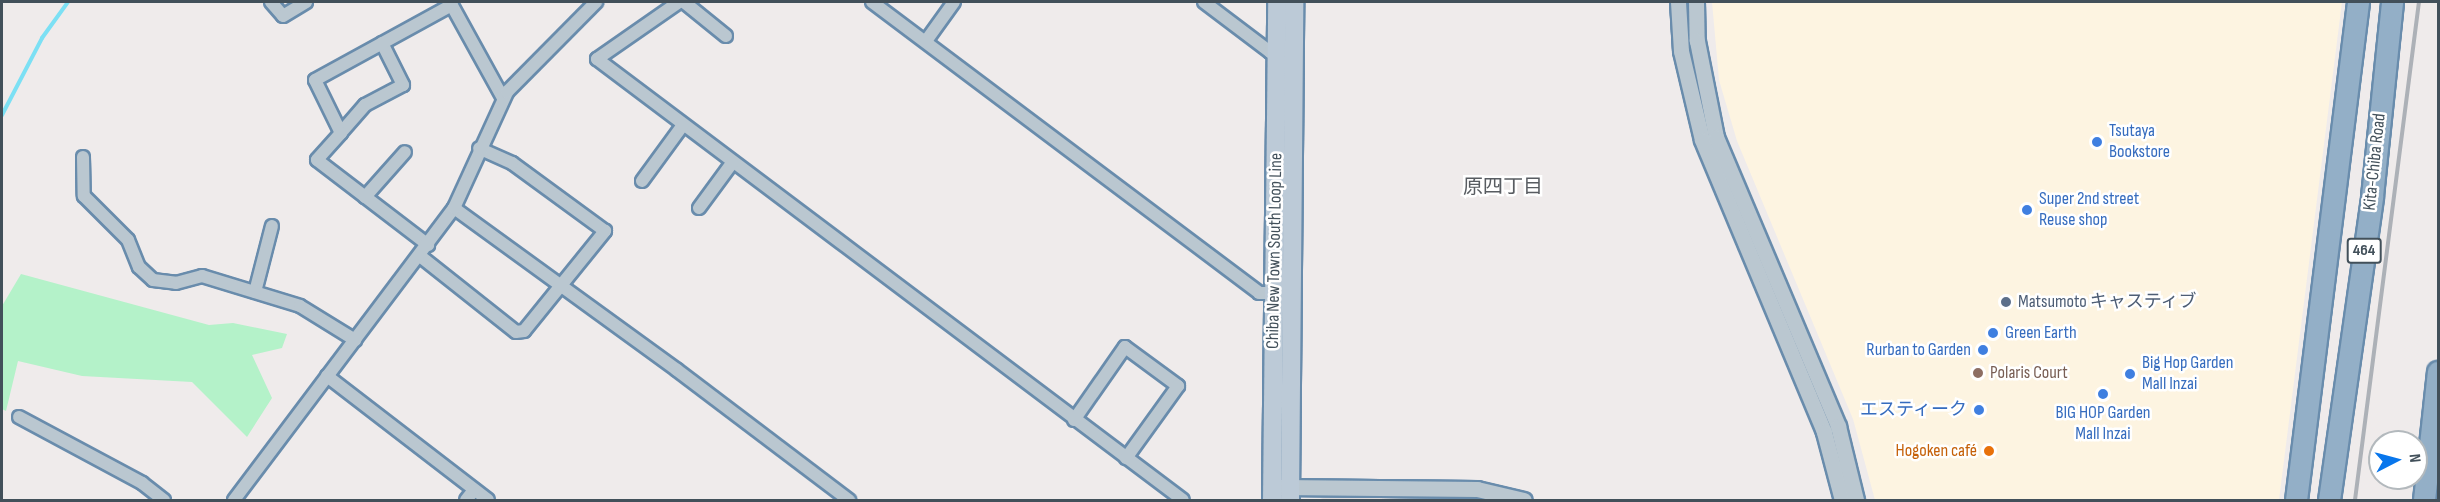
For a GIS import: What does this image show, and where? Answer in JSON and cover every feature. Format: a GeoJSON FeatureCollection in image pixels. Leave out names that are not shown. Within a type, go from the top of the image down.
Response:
{"type":"FeatureCollection","features":[{"type":"Feature","properties":{"kind":"highway","name":"Kita-Chiba Road"},"geometry":{"type":"LineString","coordinates":[[2296,501],[2358,2]]}},
{"type":"Feature","properties":{"kind":"highway","name":"Kita-Chiba Road"},"geometry":{"type":"LineString","coordinates":[[2329,501],[2372,196],[2392,2]]}},
{"type":"Feature","properties":{"kind":"highway"},"geometry":{"type":"LineString","coordinates":[[2424,501],[2439,372]]}},
{"type":"Feature","properties":{"kind":"highway"},"geometry":{"type":"LineString","coordinates":[[2319,501],[2335,466]]}},
{"type":"Feature","properties":{"kind":"main road","name":"Chiba New Town South Loop Line"},"geometry":{"type":"LineString","coordinates":[[1272,494],[1277,2]]}},
{"type":"Feature","properties":{"kind":"main road","name":"Chiba New Town South Loop Line"},"geometry":{"type":"LineString","coordinates":[[1291,494],[1294,2]]}},
{"type":"Feature","properties":{"kind":"street"},"geometry":{"type":"LineString","coordinates":[[271,2],[284,16],[306,2]]}},
{"type":"Feature","properties":{"kind":"street"},"geometry":{"type":"LineString","coordinates":[[234,501],[454,208],[503,98],[515,81],[596,2]]}},
{"type":"Feature","properties":{"kind":"street"},"geometry":{"type":"LineString","coordinates":[[726,36],[682,2],[597,59],[1183,501]]}},
{"type":"Feature","properties":{"kind":"street"},"geometry":{"type":"LineString","coordinates":[[872,2],[1258,292],[1275,293]]}},
{"type":"Feature","properties":{"kind":"street"},"geometry":{"type":"LineString","coordinates":[[926,41],[954,2]]}},
{"type":"Feature","properties":{"kind":"street"},"geometry":{"type":"LineString","coordinates":[[1204,2],[1270,52],[1277,51]]}},
{"type":"Feature","properties":{"kind":"street"},"geometry":{"type":"LineString","coordinates":[[1678,2],[1681,51],[1702,140],[1824,432],[1842,501]]}},
{"type":"Feature","properties":{"kind":"street"},"geometry":{"type":"LineString","coordinates":[[1696,2],[1697,41],[1716,137],[1838,426],[1856,501]]}},
{"type":"Feature","properties":{"kind":"street"},"geometry":{"type":"LineString","coordinates":[[341,133],[315,80],[451,3],[503,98]]}},
{"type":"Feature","properties":{"kind":"street"},"geometry":{"type":"LineString","coordinates":[[382,43],[403,85],[365,105],[317,160],[428,245]]}},
{"type":"Feature","properties":{"kind":"street"},"geometry":{"type":"LineString","coordinates":[[642,181],[683,125]]}},
{"type":"Feature","properties":{"kind":"street"},"geometry":{"type":"LineString","coordinates":[[420,256],[516,332],[524,331],[563,287],[605,231],[512,163],[479,148]]}},
{"type":"Feature","properties":{"kind":"street"},"geometry":{"type":"LineString","coordinates":[[365,197],[405,153]]}},
{"type":"Feature","properties":{"kind":"street"},"geometry":{"type":"LineString","coordinates":[[83,157],[84,196],[128,240],[139,267],[153,280],[176,284],[202,276],[300,306],[355,340]]}},
{"type":"Feature","properties":{"kind":"street"},"geometry":{"type":"LineString","coordinates":[[699,208],[732,163]]}},
{"type":"Feature","properties":{"kind":"street"},"geometry":{"type":"LineString","coordinates":[[454,208],[849,501]]}},
{"type":"Feature","properties":{"kind":"street"},"geometry":{"type":"LineString","coordinates":[[255,292],[272,226]]}},
{"type":"Feature","properties":{"kind":"street"},"geometry":{"type":"LineString","coordinates":[[1074,420],[1125,347],[1178,386],[1126,458]]}},
{"type":"Feature","properties":{"kind":"street"},"geometry":{"type":"LineString","coordinates":[[327,376],[488,501]]}},
{"type":"Feature","properties":{"kind":"street"},"geometry":{"type":"LineString","coordinates":[[19,417],[142,483],[164,501]]}},
{"type":"Feature","properties":{"kind":"street"},"geometry":{"type":"LineString","coordinates":[[466,501],[474,489]]}},
{"type":"Feature","properties":{"kind":"street"},"geometry":{"type":"LineString","coordinates":[[1272,494],[1477,489],[1504,493],[1524,501]]}},
{"type":"Feature","properties":{"kind":"shaded area"},"geometry":{"type":"Polygon","coordinates":[[[1712,2],[2342,2],[2279,500],[1875,500],[1853,419],[1737,141],[1719,80],[1712,2]]]}},
{"type":"Feature","properties":{"kind":"shaded area"},"geometry":{"type":"Polygon","coordinates":[[[1326,497],[1492,499],[1497,500],[1317,500],[1326,497]]]}},
{"type":"Feature","properties":{"kind":"green space"},"geometry":{"type":"Polygon","coordinates":[[[21,274],[209,325],[233,323],[287,334],[282,348],[252,355],[272,398],[247,437],[192,382],[82,376],[18,361],[6,411],[2,409],[2,306],[21,274]]]}},
{"type":"Feature","properties":{"kind":"waterway"},"geometry":{"type":"LineString","coordinates":[[2,115],[42,38],[68,2]]}},
{"type":"Feature","properties":{"kind":"railway"},"geometry":{"type":"LineString","coordinates":[[2355,500],[2419,2]]}},
{"type":"Feature","properties":{"kind":"place","name":"Tsutaya Bookstore"},"geometry":{"type":"Point","coordinates":[2097,142]}},
{"type":"Feature","properties":{"kind":"place","name":"Super 2nd street Reuse shop"},"geometry":{"type":"Point","coordinates":[2027,210]}},
{"type":"Feature","properties":{"kind":"place","name":"Matsumoto キャスティブ"},"geometry":{"type":"Point","coordinates":[2006,302]}},
{"type":"Feature","properties":{"kind":"place","name":"Green Earth"},"geometry":{"type":"Point","coordinates":[1993,333]}},
{"type":"Feature","properties":{"kind":"place","name":"Rurban to Garden"},"geometry":{"type":"Point","coordinates":[1983,350]}},
{"type":"Feature","properties":{"kind":"place","name":"Polaris Court"},"geometry":{"type":"Point","coordinates":[1978,373]}},
{"type":"Feature","properties":{"kind":"place","name":"Big Hop Garden Mall Inzai"},"geometry":{"type":"Point","coordinates":[2130,374]}},
{"type":"Feature","properties":{"kind":"place","name":"BIG HOP Garden Mall Inzai"},"geometry":{"type":"Point","coordinates":[2103,394]}},
{"type":"Feature","properties":{"kind":"place","name":"エスティーク"},"geometry":{"type":"Point","coordinates":[1979,410]}},
{"type":"Feature","properties":{"kind":"place","name":"Hogoken café"},"geometry":{"type":"Point","coordinates":[1989,451]}},
{"type":"Feature","properties":{"kind":"district","name":"原四丁目"},"geometry":{"type":"Point","coordinates":[1503,187]}}]}
